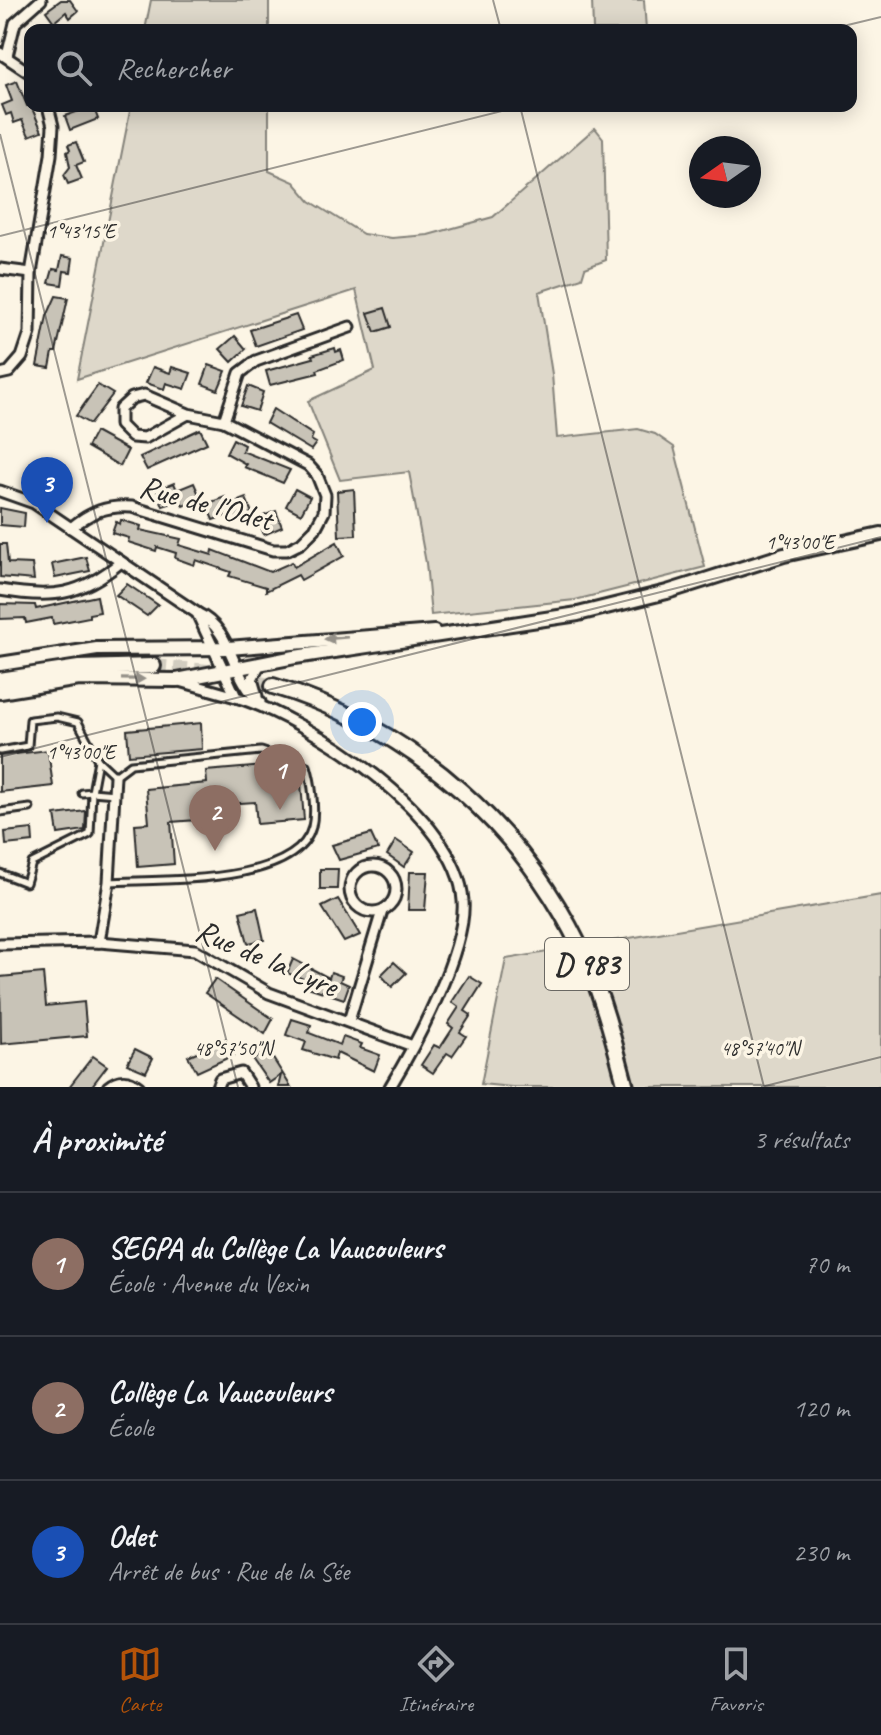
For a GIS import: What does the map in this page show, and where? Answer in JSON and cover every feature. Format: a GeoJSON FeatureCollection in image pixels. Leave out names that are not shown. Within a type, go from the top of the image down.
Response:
{"type":"FeatureCollection","features":[{"type":"Feature","properties":{"kind":"main road"},"geometry":{"type":"LineString","coordinates":[[0,692],[79,679],[177,680],[616,606],[784,555],[881,534]]}},
{"type":"Feature","properties":{"kind":"main road"},"geometry":{"type":"LineString","coordinates":[[0,664],[97,649],[228,648],[404,632],[469,632]]}},
{"type":"Feature","properties":{"kind":"main road"},"geometry":{"type":"LineString","coordinates":[[0,680],[79,668],[153,666]]}},
{"type":"Feature","properties":{"kind":"main road","name":"D 983"},"geometry":{"type":"LineString","coordinates":[[273,686],[344,713],[408,749],[452,782],[503,832],[548,891],[577,943],[606,1013],[626,1087]]}},
{"type":"Feature","properties":{"kind":"street"},"geometry":{"type":"LineString","coordinates":[[24,69],[4,54],[15,23],[41,0]]}},
{"type":"Feature","properties":{"kind":"street"},"geometry":{"type":"LineString","coordinates":[[0,374],[9,372],[22,357],[30,333],[31,273],[51,155],[53,126],[50,112]]}},
{"type":"Feature","properties":{"kind":"street"},"geometry":{"type":"LineString","coordinates":[[0,269],[31,273]]}},
{"type":"Feature","properties":{"kind":"street"},"geometry":{"type":"LineString","coordinates":[[224,421],[240,373],[256,361],[350,327]]}},
{"type":"Feature","properties":{"kind":"street","name":"Rue de l'Odet"},"geometry":{"type":"LineString","coordinates":[[71,528],[86,516],[112,505],[132,507],[273,550],[301,543],[315,529],[324,512],[325,495],[317,475],[295,456],[224,421],[188,414],[144,395],[132,398],[120,409],[120,425],[132,437],[145,438],[188,414]]}},
{"type":"Feature","properties":{"kind":"street"},"geometry":{"type":"LineString","coordinates":[[0,491],[34,503],[197,613],[214,621],[236,670],[250,693],[263,705]]}},
{"type":"Feature","properties":{"kind":"street"},"geometry":{"type":"LineString","coordinates":[[0,590],[32,596],[58,595],[94,585],[121,562]]}},
{"type":"Feature","properties":{"kind":"street"},"geometry":{"type":"LineString","coordinates":[[197,613],[236,697]]}},
{"type":"Feature","properties":{"kind":"street"},"geometry":{"type":"LineString","coordinates":[[260,664],[252,679],[253,690],[263,705]]}},
{"type":"Feature","properties":{"kind":"street"},"geometry":{"type":"LineString","coordinates":[[177,680],[263,705],[329,739],[399,797],[447,853],[458,874],[463,900],[457,941],[439,993],[390,1087]]}},
{"type":"Feature","properties":{"kind":"street"},"geometry":{"type":"LineString","coordinates":[[99,942],[109,882],[115,776]]}},
{"type":"Feature","properties":{"kind":"street"},"geometry":{"type":"LineString","coordinates":[[349,1021],[382,911],[393,902],[394,881],[378,867],[364,868],[350,887],[354,902],[366,911],[382,911]]}},
{"type":"Feature","properties":{"kind":"street","name":"Rue de la Lyre"},"geometry":{"type":"LineString","coordinates":[[0,944],[99,942],[195,950],[269,993],[410,1045]]}},
{"type":"Feature","properties":{"kind":"street"},"geometry":{"type":"LineString","coordinates":[[217,1087],[220,1079],[241,1073],[250,1087]]}},
{"type":"Feature","properties":{"kind":"street"},"geometry":{"type":"LineString","coordinates":[[108,1087],[117,1080],[129,1080],[139,1087]]}},
{"type":"Feature","properties":{"kind":"lane"},"geometry":{"type":"LineString","coordinates":[[0,751],[28,746],[30,720],[57,717],[78,722],[98,760],[115,776],[126,764],[261,751],[307,766],[312,827],[299,849],[280,861],[246,873],[109,882]]}},
{"type":"Feature","properties":{"kind":"lane"},"geometry":{"type":"LineString","coordinates":[[0,873],[26,883],[32,863],[90,834],[92,792],[98,760]]}},
{"type":"Feature","properties":{"kind":"lane"},"geometry":{"type":"LineString","coordinates":[[82,793],[116,794]]}},
{"type":"Feature","properties":{"kind":"lane"},"geometry":{"type":"LineString","coordinates":[[0,812],[30,808]]}},
{"type":"Feature","properties":{"kind":"shaded area"},"geometry":{"type":"Polygon","coordinates":[[[151,0],[269,0],[269,24],[146,24],[151,0]]]}},
{"type":"Feature","properties":{"kind":"shaded area"},"geometry":{"type":"Polygon","coordinates":[[[592,0],[644,0],[646,24],[593,24],[592,0]]]}},
{"type":"Feature","properties":{"kind":"shaded area"},"geometry":{"type":"Polygon","coordinates":[[[130,112],[269,112],[269,171],[294,182],[310,201],[363,234],[392,238],[428,235],[493,217],[595,128],[603,138],[606,260],[585,268],[582,278],[539,292],[552,374],[557,438],[638,429],[655,434],[674,447],[705,567],[575,600],[431,615],[426,563],[409,472],[340,480],[308,401],[375,370],[356,290],[77,379],[130,112]]]}},
{"type":"Feature","properties":{"kind":"shaded area"},"geometry":{"type":"Polygon","coordinates":[[[881,895],[881,1087],[512,1087],[481,1084],[506,959],[881,895]]]}},
{"type":"Feature","properties":{"kind":"building"},"geometry":{"type":"Polygon","coordinates":[[[61,0],[70,0],[78,11],[70,18],[66,12],[54,22],[46,11],[61,0]]]}},
{"type":"Feature","properties":{"kind":"building"},"geometry":{"type":"Polygon","coordinates":[[[17,81],[24,98],[24,112],[34,112],[42,131],[29,136],[22,120],[14,123],[11,113],[6,115],[2,105],[12,101],[6,85],[17,81]]]}},
{"type":"Feature","properties":{"kind":"building"},"geometry":{"type":"Polygon","coordinates":[[[76,112],[95,112],[98,119],[70,130],[65,116],[76,112]]]}},
{"type":"Feature","properties":{"kind":"building"},"geometry":{"type":"Polygon","coordinates":[[[76,142],[84,162],[76,165],[82,179],[68,184],[64,175],[70,167],[68,145],[76,142]]]}},
{"type":"Feature","properties":{"kind":"building"},"geometry":{"type":"Polygon","coordinates":[[[62,256],[73,258],[71,272],[64,271],[62,285],[49,283],[53,269],[59,270],[62,256]]]}},
{"type":"Feature","properties":{"kind":"building"},"geometry":{"type":"Polygon","coordinates":[[[56,296],[68,298],[56,352],[53,352],[50,368],[37,366],[47,316],[56,296]]]}},
{"type":"Feature","properties":{"kind":"building"},"geometry":{"type":"Polygon","coordinates":[[[385,308],[391,327],[375,332],[368,313],[385,308]]]}},
{"type":"Feature","properties":{"kind":"building"},"geometry":{"type":"Polygon","coordinates":[[[296,315],[302,330],[256,346],[250,330],[296,315]]]}},
{"type":"Feature","properties":{"kind":"building"},"geometry":{"type":"Polygon","coordinates":[[[235,336],[246,349],[232,362],[220,349],[235,336]]]}},
{"type":"Feature","properties":{"kind":"building"},"geometry":{"type":"Polygon","coordinates":[[[335,348],[336,352],[341,350],[344,360],[317,370],[318,373],[270,385],[266,371],[313,358],[312,355],[335,348]]]}},
{"type":"Feature","properties":{"kind":"building"},"geometry":{"type":"Polygon","coordinates":[[[209,365],[226,371],[218,390],[202,384],[209,365]]]}},
{"type":"Feature","properties":{"kind":"building"},"geometry":{"type":"Polygon","coordinates":[[[153,367],[170,373],[172,367],[191,373],[185,389],[166,383],[164,389],[146,383],[153,367]]]}},
{"type":"Feature","properties":{"kind":"building"},"geometry":{"type":"Polygon","coordinates":[[[98,385],[113,394],[90,424],[76,416],[98,385]]]}},
{"type":"Feature","properties":{"kind":"building"},"geometry":{"type":"Polygon","coordinates":[[[248,386],[263,392],[257,411],[241,406],[248,386]]]}},
{"type":"Feature","properties":{"kind":"building"},"geometry":{"type":"Polygon","coordinates":[[[273,409],[313,435],[311,440],[316,443],[311,450],[266,423],[273,409]]]}},
{"type":"Feature","properties":{"kind":"building"},"geometry":{"type":"Polygon","coordinates":[[[200,429],[207,443],[147,470],[140,457],[200,429]]]}},
{"type":"Feature","properties":{"kind":"building"},"geometry":{"type":"Polygon","coordinates":[[[95,432],[128,450],[120,466],[87,447],[95,432]]]}},
{"type":"Feature","properties":{"kind":"building"},"geometry":{"type":"Polygon","coordinates":[[[233,439],[244,445],[242,451],[290,470],[283,483],[244,467],[246,464],[226,453],[233,439]]]}},
{"type":"Feature","properties":{"kind":"building"},"geometry":{"type":"Polygon","coordinates":[[[174,483],[177,490],[194,483],[201,499],[183,506],[181,500],[163,506],[157,490],[174,483]]]}},
{"type":"Feature","properties":{"kind":"building"},"geometry":{"type":"Polygon","coordinates":[[[295,489],[310,497],[301,514],[286,506],[295,489]]]}},
{"type":"Feature","properties":{"kind":"building"},"geometry":{"type":"Polygon","coordinates":[[[354,489],[356,535],[339,536],[337,491],[354,489]]]}},
{"type":"Feature","properties":{"kind":"building"},"geometry":{"type":"Polygon","coordinates":[[[225,497],[228,505],[246,498],[252,513],[234,520],[231,514],[213,520],[206,504],[225,497]]]}},
{"type":"Feature","properties":{"kind":"building"},"geometry":{"type":"Polygon","coordinates":[[[0,508],[25,513],[24,527],[0,525],[0,508]]]}},
{"type":"Feature","properties":{"kind":"building"},"geometry":{"type":"Polygon","coordinates":[[[276,511],[282,527],[264,535],[258,518],[276,511]]]}},
{"type":"Feature","properties":{"kind":"building"},"geometry":{"type":"Polygon","coordinates":[[[121,520],[141,526],[140,530],[181,539],[179,545],[212,555],[213,550],[270,572],[292,562],[294,567],[337,542],[344,556],[301,580],[298,575],[266,591],[266,587],[229,576],[231,572],[196,560],[194,565],[175,558],[176,553],[157,547],[156,551],[128,542],[129,538],[112,533],[116,522],[120,524],[121,520]]]}},
{"type":"Feature","properties":{"kind":"building"},"geometry":{"type":"Polygon","coordinates":[[[0,544],[6,544],[8,563],[32,564],[34,580],[0,577],[0,544]]]}},
{"type":"Feature","properties":{"kind":"building"},"geometry":{"type":"Polygon","coordinates":[[[86,557],[90,571],[55,578],[52,564],[86,557]]]}},
{"type":"Feature","properties":{"kind":"building"},"geometry":{"type":"Polygon","coordinates":[[[127,584],[158,605],[147,616],[116,595],[127,584]]]}},
{"type":"Feature","properties":{"kind":"building"},"geometry":{"type":"Polygon","coordinates":[[[97,596],[100,612],[89,614],[89,617],[53,624],[52,618],[26,623],[25,618],[0,619],[0,604],[35,605],[36,609],[97,596]]]}},
{"type":"Feature","properties":{"kind":"building"},"geometry":{"type":"Polygon","coordinates":[[[201,723],[202,749],[129,755],[127,730],[201,723]]]}},
{"type":"Feature","properties":{"kind":"building"},"geometry":{"type":"Polygon","coordinates":[[[48,750],[53,786],[0,792],[0,756],[48,750]]]}},
{"type":"Feature","properties":{"kind":"building"},"geometry":{"type":"Polygon","coordinates":[[[278,765],[279,785],[301,784],[304,820],[257,824],[255,802],[210,805],[210,819],[171,822],[174,864],[138,867],[135,824],[149,823],[146,789],[207,783],[206,771],[278,765]]]}},
{"type":"Feature","properties":{"kind":"building"},"geometry":{"type":"Polygon","coordinates":[[[86,811],[85,830],[58,834],[55,815],[86,811]]]}},
{"type":"Feature","properties":{"kind":"building"},"geometry":{"type":"Polygon","coordinates":[[[32,829],[33,842],[6,845],[5,832],[32,829]]]}},
{"type":"Feature","properties":{"kind":"building"},"geometry":{"type":"Polygon","coordinates":[[[371,834],[378,849],[339,860],[332,845],[371,834]]]}},
{"type":"Feature","properties":{"kind":"building"},"geometry":{"type":"Polygon","coordinates":[[[396,840],[414,852],[404,867],[387,855],[396,840]]]}},
{"type":"Feature","properties":{"kind":"building"},"geometry":{"type":"Polygon","coordinates":[[[320,869],[338,869],[337,889],[320,889],[320,869]]]}},
{"type":"Feature","properties":{"kind":"building"},"geometry":{"type":"Polygon","coordinates":[[[410,872],[428,872],[425,910],[408,910],[410,872]]]}},
{"type":"Feature","properties":{"kind":"building"},"geometry":{"type":"Polygon","coordinates":[[[338,899],[360,935],[344,942],[322,907],[338,899]]]}},
{"type":"Feature","properties":{"kind":"building"},"geometry":{"type":"Polygon","coordinates":[[[257,908],[264,940],[248,943],[240,912],[257,908]]]}},
{"type":"Feature","properties":{"kind":"building"},"geometry":{"type":"Polygon","coordinates":[[[293,959],[329,978],[331,972],[342,976],[340,981],[349,985],[344,999],[305,986],[307,980],[287,973],[293,959]]]}},
{"type":"Feature","properties":{"kind":"building"},"geometry":{"type":"Polygon","coordinates":[[[394,962],[406,973],[392,987],[381,975],[394,962]]]}},
{"type":"Feature","properties":{"kind":"building"},"geometry":{"type":"Polygon","coordinates":[[[43,973],[46,1006],[84,1002],[87,1036],[1,1044],[0,977],[43,973]]]}},
{"type":"Feature","properties":{"kind":"building"},"geometry":{"type":"Polygon","coordinates":[[[469,976],[482,984],[465,1011],[471,1015],[460,1032],[466,1036],[452,1056],[447,1053],[433,1073],[421,1065],[434,1045],[440,1048],[453,1028],[448,1024],[459,1007],[452,1002],[469,976]]]}},
{"type":"Feature","properties":{"kind":"building"},"geometry":{"type":"Polygon","coordinates":[[[215,979],[273,1019],[265,1034],[205,993],[215,979]]]}},
{"type":"Feature","properties":{"kind":"building"},"geometry":{"type":"Polygon","coordinates":[[[292,1019],[311,1025],[309,1033],[340,1045],[343,1037],[362,1044],[360,1048],[380,1055],[374,1071],[337,1053],[335,1060],[303,1050],[306,1042],[286,1035],[292,1019]]]}},
{"type":"Feature","properties":{"kind":"building"},"geometry":{"type":"Polygon","coordinates":[[[225,1039],[234,1055],[197,1072],[188,1056],[225,1039]]]}},
{"type":"Feature","properties":{"kind":"building"},"geometry":{"type":"Polygon","coordinates":[[[135,1049],[153,1058],[146,1072],[127,1064],[135,1049]]]}},
{"type":"Feature","properties":{"kind":"building"},"geometry":{"type":"Polygon","coordinates":[[[265,1052],[269,1059],[272,1057],[291,1087],[278,1087],[281,1075],[269,1083],[253,1060],[265,1052]]]}},
{"type":"Feature","properties":{"kind":"building"},"geometry":{"type":"Polygon","coordinates":[[[93,1056],[107,1066],[91,1087],[69,1087],[93,1056]]]}},
{"type":"Feature","properties":{"kind":"tunnel"},"geometry":{"type":"LineString","coordinates":[[153,666],[208,671],[273,686]]}},
{"type":"Feature","properties":{"kind":"place","name":"Odet"},"geometry":{"type":"Point","coordinates":[47,523]}},
{"type":"Feature","properties":{"kind":"place","name":"SEGPA du Collège La Vaucouleurs"},"geometry":{"type":"Point","coordinates":[280,810]}},
{"type":"Feature","properties":{"kind":"place","name":"Collège La Vaucouleurs"},"geometry":{"type":"Point","coordinates":[215,851]}}]}
